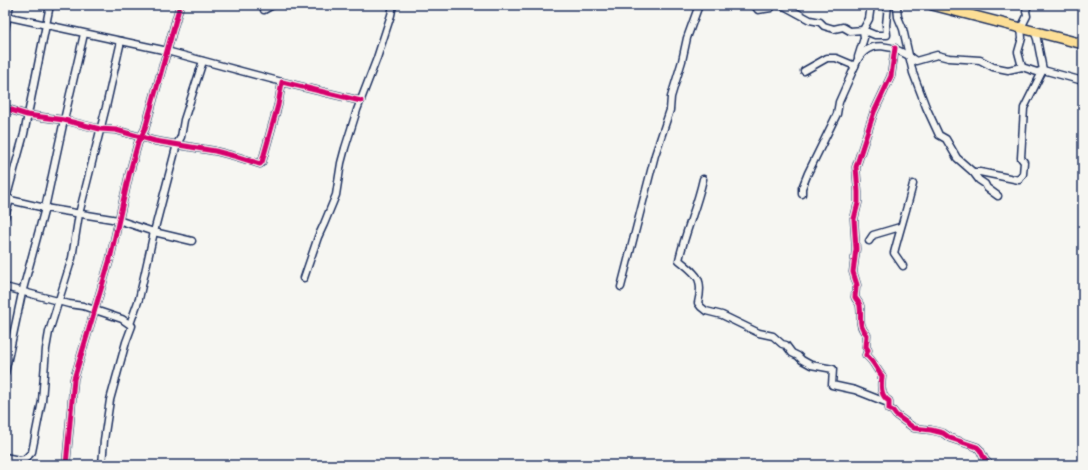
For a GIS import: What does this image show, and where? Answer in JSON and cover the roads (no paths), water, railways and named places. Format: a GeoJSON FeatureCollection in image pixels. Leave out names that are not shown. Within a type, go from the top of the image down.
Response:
{"type":"FeatureCollection","features":[{"type":"Feature","properties":{"kind":"highway"},"geometry":{"type":"LineString","coordinates":[[935,5],[1083,44]]}},
{"type":"Feature","properties":{"kind":"street"},"geometry":{"type":"LineString","coordinates":[[5,29],[6,16],[10,5]]}},
{"type":"Feature","properties":{"kind":"street"},"geometry":{"type":"LineString","coordinates":[[5,217],[7,199],[28,115],[50,5]]}},
{"type":"Feature","properties":{"kind":"street"},"geometry":{"type":"LineString","coordinates":[[66,465],[74,379],[110,259],[118,220],[138,143],[147,122],[180,5]]}},
{"type":"Feature","properties":{"kind":"street"},"geometry":{"type":"LineString","coordinates":[[264,5],[264,10],[273,5]]}},
{"type":"Feature","properties":{"kind":"street"},"geometry":{"type":"LineString","coordinates":[[304,278],[315,244],[336,194],[345,148],[377,58],[393,5]]}},
{"type":"Feature","properties":{"kind":"street"},"geometry":{"type":"LineString","coordinates":[[621,286],[655,155],[670,110],[671,97],[699,5]]}},
{"type":"Feature","properties":{"kind":"street"},"geometry":{"type":"LineString","coordinates":[[754,5],[758,10],[771,8],[773,5]]}},
{"type":"Feature","properties":{"kind":"street"},"geometry":{"type":"LineString","coordinates":[[778,5],[786,7],[810,20],[820,22],[824,26],[834,29],[843,27],[850,31],[863,30],[875,35],[887,35],[886,25],[888,5]]}},
{"type":"Feature","properties":{"kind":"street"},"geometry":{"type":"LineString","coordinates":[[802,194],[802,188],[808,173],[837,114],[839,102],[855,66],[864,38],[863,30],[868,19],[871,5]]}},
{"type":"Feature","properties":{"kind":"street"},"geometry":{"type":"LineString","coordinates":[[896,5],[898,17],[902,23],[913,73],[938,135],[946,139],[957,158],[973,172],[987,188],[998,196]]}},
{"type":"Feature","properties":{"kind":"street"},"geometry":{"type":"LineString","coordinates":[[1022,67],[1018,52],[1022,38],[1021,28],[1027,16],[1026,11],[1028,5]]}},
{"type":"Feature","properties":{"kind":"street"},"geometry":{"type":"LineString","coordinates":[[6,16],[46,26],[167,51],[282,82],[361,101]]}},
{"type":"Feature","properties":{"kind":"street"},"geometry":{"type":"LineString","coordinates":[[973,172],[1019,180],[1023,174],[1024,162],[1021,158],[1024,108],[1043,70],[1034,31]]}},
{"type":"Feature","properties":{"kind":"street"},"geometry":{"type":"LineString","coordinates":[[5,373],[22,293],[45,208],[84,34]]}},
{"type":"Feature","properties":{"kind":"street"},"geometry":{"type":"LineString","coordinates":[[5,457],[19,460],[26,459],[32,452],[42,401],[46,349],[49,332],[72,258],[79,213],[121,41]]}},
{"type":"Feature","properties":{"kind":"street"},"geometry":{"type":"LineString","coordinates":[[858,57],[874,46],[883,45],[895,48],[916,61],[937,55],[949,58],[980,60],[993,67],[1008,70],[1022,67],[1037,72],[1043,70],[1083,81]]}},
{"type":"Feature","properties":{"kind":"street"},"geometry":{"type":"LineString","coordinates":[[895,48],[891,76],[874,112],[856,167],[858,180],[858,203],[854,219],[856,249],[853,272],[857,285],[855,297],[860,304],[860,324],[867,335],[866,347],[868,350],[866,355],[871,358],[878,372],[882,376],[881,389],[886,400],[889,401],[889,409],[893,410],[896,415],[914,428],[943,433],[950,438],[977,446],[990,465]]}},
{"type":"Feature","properties":{"kind":"street"},"geometry":{"type":"LineString","coordinates":[[804,71],[826,58],[836,58],[855,66]]}},
{"type":"Feature","properties":{"kind":"street"},"geometry":{"type":"LineString","coordinates":[[102,465],[110,400],[132,326],[130,324],[139,299],[154,232],[177,144],[181,137],[184,120],[203,61]]}},
{"type":"Feature","properties":{"kind":"street"},"geometry":{"type":"LineString","coordinates":[[5,108],[28,115],[64,120],[100,129],[116,130],[141,137],[238,157],[260,164],[262,162],[278,105],[282,82]]}},
{"type":"Feature","properties":{"kind":"street"},"geometry":{"type":"LineString","coordinates":[[703,179],[698,201],[683,243],[680,260],[696,274],[701,291],[698,303],[701,307],[706,311],[722,315],[759,333],[773,336],[782,344],[786,345],[792,353],[811,365],[833,369],[832,386],[855,390],[890,404]]}},
{"type":"Feature","properties":{"kind":"street"},"geometry":{"type":"LineString","coordinates":[[903,266],[894,253],[913,184]]}},
{"type":"Feature","properties":{"kind":"street"},"geometry":{"type":"LineString","coordinates":[[7,199],[45,208],[118,220],[154,232],[192,241]]}},
{"type":"Feature","properties":{"kind":"street"},"geometry":{"type":"LineString","coordinates":[[868,242],[873,235],[900,227]]}},
{"type":"Feature","properties":{"kind":"street"},"geometry":{"type":"LineString","coordinates":[[5,287],[22,293],[95,310],[122,319],[130,324]]}}]}
